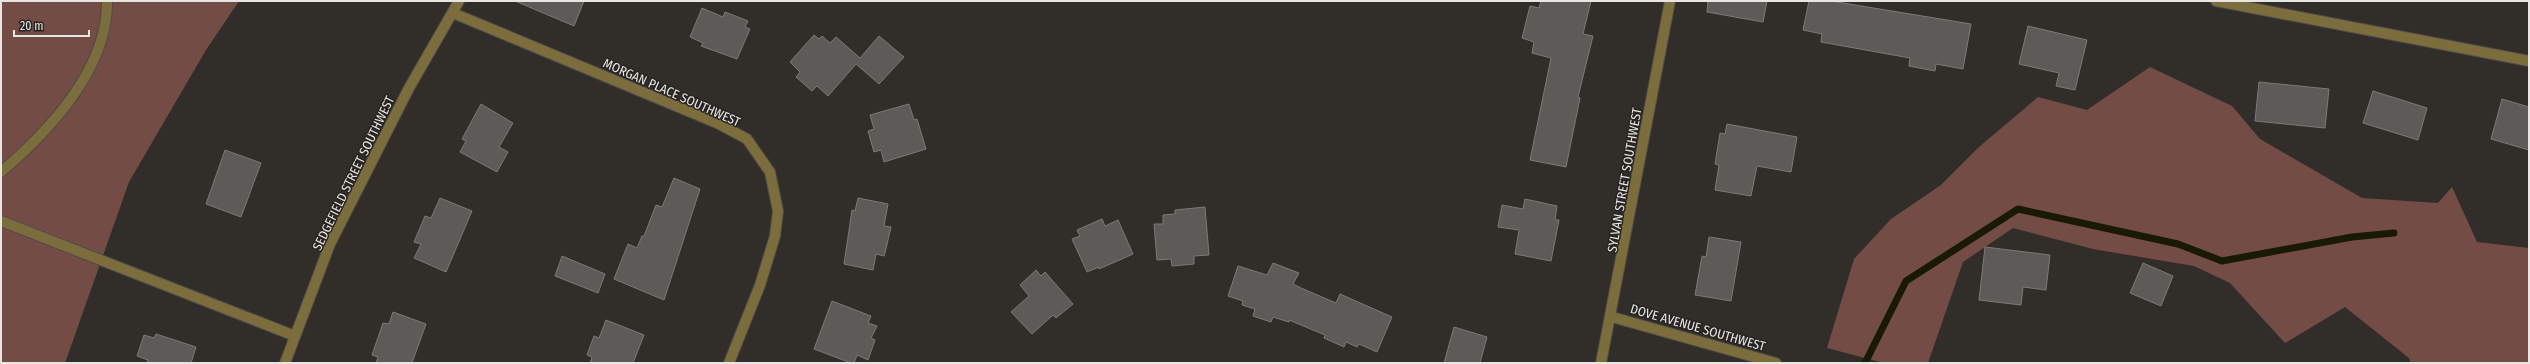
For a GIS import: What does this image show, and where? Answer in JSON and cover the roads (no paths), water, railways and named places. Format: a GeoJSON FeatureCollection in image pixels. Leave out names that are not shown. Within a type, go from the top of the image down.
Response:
{"type":"FeatureCollection","features":[{"type":"Feature","properties":{"kind":"street"},"geometry":{"type":"LineString","coordinates":[[1,172],[72,98],[97,54],[107,13],[107,1]]}},
{"type":"Feature","properties":{"kind":"street","name":"SEDGEFIELD STREET SOUTHWEST"},"geometry":{"type":"LineString","coordinates":[[285,363],[330,244],[409,88],[460,1]]}},
{"type":"Feature","properties":{"kind":"street","name":"SYLVAN STREET SOUTHWEST"},"geometry":{"type":"LineString","coordinates":[[1601,363],[1612,317],[1670,1]]}},
{"type":"Feature","properties":{"kind":"street"},"geometry":{"type":"LineString","coordinates":[[2216,1],[2529,61]]}},
{"type":"Feature","properties":{"kind":"street","name":"MORGAN PLACE SOUTHWEST"},"geometry":{"type":"LineString","coordinates":[[452,13],[719,124],[746,139],[770,172],[778,211],[775,236],[760,285],[729,363]]}},
{"type":"Feature","properties":{"kind":"street"},"geometry":{"type":"LineString","coordinates":[[1,221],[295,336]]}},
{"type":"Feature","properties":{"kind":"street","name":"DOVE AVENUE SOUTHWEST"},"geometry":{"type":"LineString","coordinates":[[1612,317],[1776,363]]}},
{"type":"Feature","properties":{"kind":"waterway"},"geometry":{"type":"LineString","coordinates":[[1865,363],[1906,281],[2018,209],[2178,244],[2222,261],[2352,237],[2394,233]]}}]}
